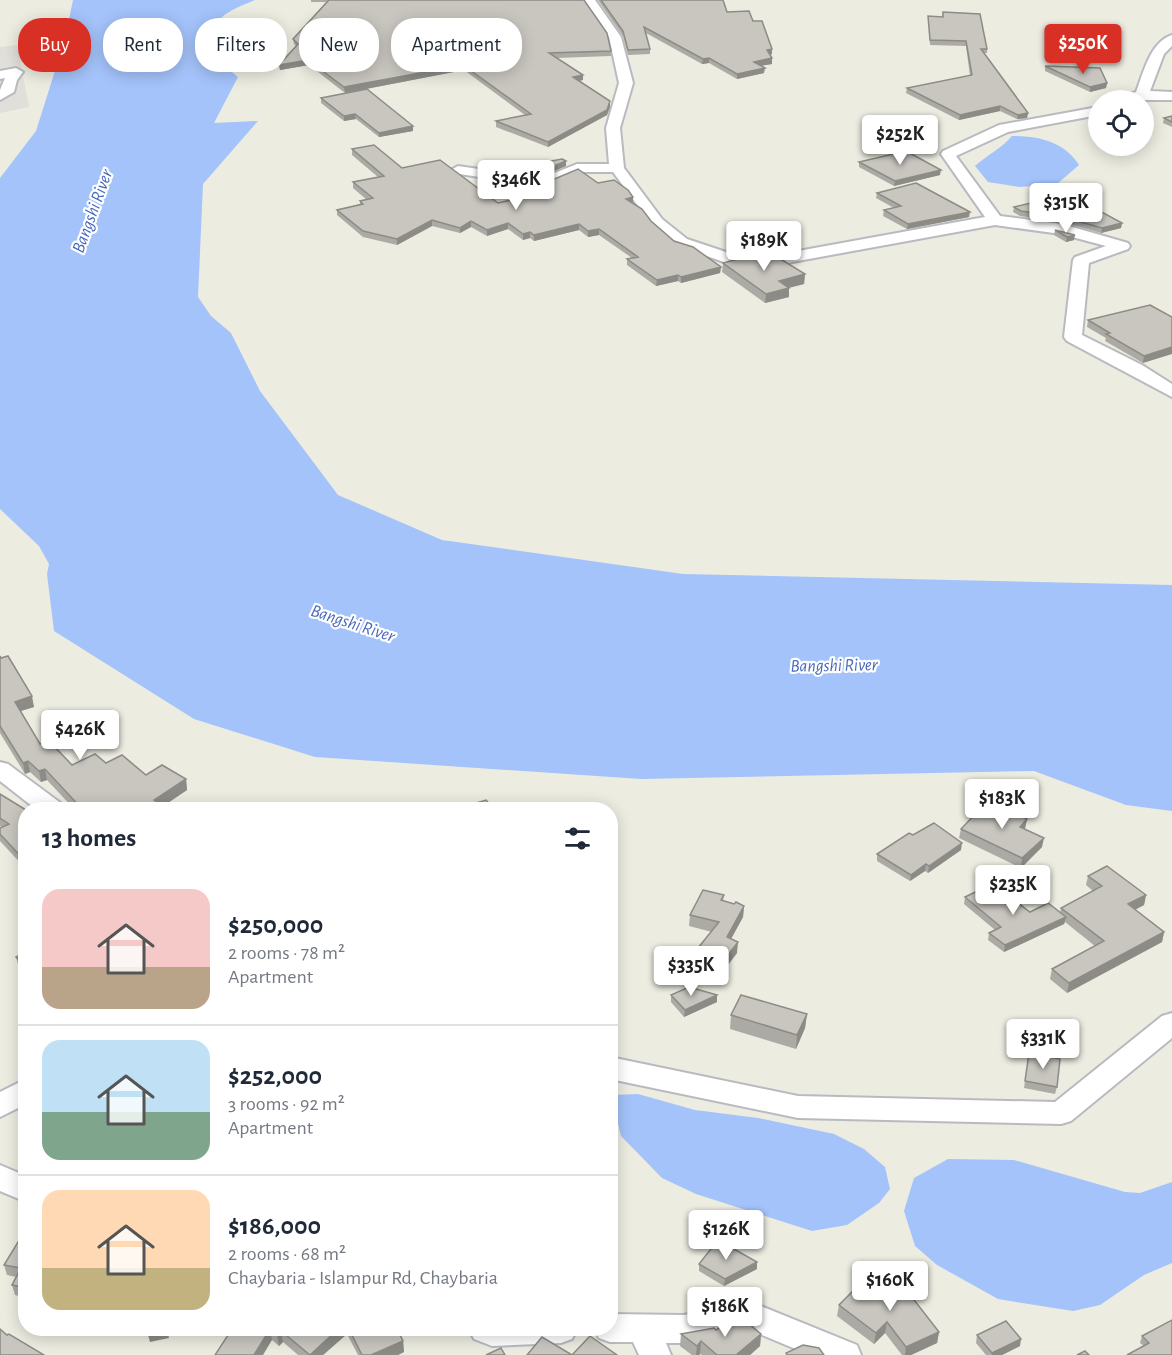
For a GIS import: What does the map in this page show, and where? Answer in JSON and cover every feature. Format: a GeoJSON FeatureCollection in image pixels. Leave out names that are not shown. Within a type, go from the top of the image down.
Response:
{"type":"FeatureCollection","features":[{"type":"Feature","properties":{"kind":"street"},"geometry":{"type":"LineString","coordinates":[[588,0],[615,38],[626,83],[613,128],[617,168],[657,222],[681,242],[724,257],[776,260],[995,220],[1062,229],[1122,246],[1081,260],[1073,337],[1136,369],[1172,392]]}},
{"type":"Feature","properties":{"kind":"street"},"geometry":{"type":"LineString","coordinates":[[1144,90],[1158,52],[1172,39]]}},
{"type":"Feature","properties":{"kind":"street"},"geometry":{"type":"LineString","coordinates":[[0,75],[16,72],[10,80],[7,92],[0,96]]}},
{"type":"Feature","properties":{"kind":"street"},"geometry":{"type":"LineString","coordinates":[[1154,95],[1172,96]]}},
{"type":"Feature","properties":{"kind":"street"},"geometry":{"type":"LineString","coordinates":[[995,220],[948,154],[1004,128],[1088,113]]}},
{"type":"Feature","properties":{"kind":"street"},"geometry":{"type":"LineString","coordinates":[[458,170],[544,183],[577,168],[617,168]]}},
{"type":"Feature","properties":{"kind":"street"},"geometry":{"type":"LineString","coordinates":[[0,769],[42,802]]}},
{"type":"Feature","properties":{"kind":"street"},"geometry":{"type":"LineString","coordinates":[[618,1070],[798,1107],[1061,1113],[1172,1023]]}},
{"type":"Feature","properties":{"kind":"street"},"geometry":{"type":"LineString","coordinates":[[0,1106],[18,1095]]}},
{"type":"Feature","properties":{"kind":"street"},"geometry":{"type":"LineString","coordinates":[[0,1177],[18,1186]]}},
{"type":"Feature","properties":{"kind":"street"},"geometry":{"type":"LineString","coordinates":[[618,1331],[649,1342],[683,1329],[756,1318],[845,1355]]}},
{"type":"Feature","properties":{"kind":"shaded area"},"geometry":{"type":"Polygon","coordinates":[[[17,45],[18,72],[22,72],[29,107],[0,113],[0,47],[17,45]]]}},
{"type":"Feature","properties":{"kind":"water","name":"Bangshi River"},"geometry":{"type":"Polygon","coordinates":[[[73,0],[255,0],[228,12],[221,18],[195,18],[195,72],[232,72],[238,77],[214,123],[258,121],[203,184],[198,297],[211,316],[231,333],[260,391],[338,495],[442,540],[683,574],[1172,585],[1172,811],[1126,805],[1034,771],[641,779],[315,757],[194,719],[54,631],[47,574],[49,564],[39,546],[0,509],[0,178],[36,131],[55,72],[91,72],[91,18],[69,18],[73,0]]]}},
{"type":"Feature","properties":{"kind":"water"},"geometry":{"type":"Polygon","coordinates":[[[1012,136],[1031,137],[1058,145],[1066,150],[1079,165],[1057,184],[1020,187],[988,182],[975,166],[1012,136]]]}},
{"type":"Feature","properties":{"kind":"water"},"geometry":{"type":"Polygon","coordinates":[[[638,1094],[695,1110],[758,1118],[834,1134],[864,1149],[885,1167],[890,1189],[879,1203],[847,1225],[812,1231],[696,1194],[662,1178],[621,1136],[618,1124],[618,1095],[638,1094]]]}},
{"type":"Feature","properties":{"kind":"water"},"geometry":{"type":"Polygon","coordinates":[[[948,1159],[1014,1160],[1125,1192],[1140,1193],[1172,1182],[1172,1263],[1144,1275],[1100,1305],[1073,1311],[998,1299],[937,1265],[915,1246],[904,1211],[914,1178],[948,1159]]]}},
{"type":"Feature","properties":{"kind":"building"},"geometry":{"type":"Polygon","coordinates":[[[329,0],[584,0],[607,33],[611,51],[549,53],[583,75],[573,77],[610,101],[607,110],[548,142],[496,121],[531,114],[473,72],[522,72],[522,18],[391,18],[391,72],[425,72],[344,87],[324,72],[379,72],[379,18],[312,18],[329,0]]]}},
{"type":"Feature","properties":{"kind":"building"},"geometry":{"type":"Polygon","coordinates":[[[601,0],[723,0],[727,12],[749,11],[753,21],[762,21],[772,49],[767,50],[772,58],[754,62],[765,68],[737,74],[709,58],[703,59],[644,27],[650,49],[628,50],[623,31],[601,0]]]}},
{"type":"Feature","properties":{"kind":"building"},"geometry":{"type":"Polygon","coordinates":[[[943,12],[980,14],[987,49],[981,49],[1028,113],[1018,115],[1000,106],[960,115],[907,88],[972,75],[966,41],[930,40],[928,16],[943,17],[943,12]]]}},
{"type":"Feature","properties":{"kind":"building"},"geometry":{"type":"Polygon","coordinates":[[[299,32],[299,62],[287,64],[287,56],[298,44],[293,39],[299,32]]]}},
{"type":"Feature","properties":{"kind":"building"},"geometry":{"type":"Polygon","coordinates":[[[1045,66],[1100,68],[1107,83],[1090,87],[1045,66]]]}},
{"type":"Feature","properties":{"kind":"building"},"geometry":{"type":"Polygon","coordinates":[[[367,89],[413,126],[379,133],[355,114],[344,116],[321,98],[367,89]]]}},
{"type":"Feature","properties":{"kind":"building"},"geometry":{"type":"Polygon","coordinates":[[[1172,116],[1172,122],[1164,118],[1172,116]]]}},
{"type":"Feature","properties":{"kind":"building"},"geometry":{"type":"Polygon","coordinates":[[[374,145],[402,168],[440,160],[498,203],[551,191],[540,183],[578,169],[598,183],[614,180],[628,190],[633,197],[626,199],[642,209],[651,221],[674,241],[693,247],[721,267],[681,277],[678,275],[657,280],[627,259],[638,257],[599,229],[588,231],[579,224],[534,235],[530,232],[523,234],[508,223],[487,230],[471,221],[460,228],[432,220],[397,239],[363,231],[337,210],[363,204],[360,201],[373,198],[353,182],[384,176],[352,149],[374,145]]]}},
{"type":"Feature","properties":{"kind":"building"},"geometry":{"type":"Polygon","coordinates":[[[906,151],[941,170],[895,181],[859,162],[906,151]]]}},
{"type":"Feature","properties":{"kind":"building"},"geometry":{"type":"Polygon","coordinates":[[[562,159],[566,161],[542,171],[519,167],[562,159]]]}},
{"type":"Feature","properties":{"kind":"building"},"geometry":{"type":"Polygon","coordinates":[[[916,183],[970,212],[908,224],[884,210],[901,206],[877,193],[916,183]]]}},
{"type":"Feature","properties":{"kind":"building"},"geometry":{"type":"Polygon","coordinates":[[[1044,200],[1062,209],[1085,203],[1122,223],[1102,228],[1063,217],[1021,211],[1014,207],[1044,200]]]}},
{"type":"Feature","properties":{"kind":"building"},"geometry":{"type":"Polygon","coordinates":[[[1055,230],[1075,235],[1067,237],[1055,230]]]}},
{"type":"Feature","properties":{"kind":"building"},"geometry":{"type":"Polygon","coordinates":[[[749,256],[779,258],[805,274],[779,281],[789,288],[766,294],[723,263],[749,256]]]}},
{"type":"Feature","properties":{"kind":"building"},"geometry":{"type":"Polygon","coordinates":[[[1150,305],[1172,317],[1172,347],[1144,356],[1106,334],[1110,333],[1088,320],[1150,305]]]}},
{"type":"Feature","properties":{"kind":"building"},"geometry":{"type":"Polygon","coordinates":[[[0,656],[1,658],[8,656],[32,696],[15,702],[40,744],[48,740],[72,765],[95,754],[106,763],[122,755],[146,775],[162,765],[186,779],[154,800],[156,802],[76,802],[45,769],[39,771],[28,761],[23,763],[0,726],[0,656]]]}},
{"type":"Feature","properties":{"kind":"building"},"geometry":{"type":"Polygon","coordinates":[[[0,794],[18,805],[18,853],[0,834],[0,828],[9,824],[0,818],[0,794]]]}},
{"type":"Feature","properties":{"kind":"building"},"geometry":{"type":"Polygon","coordinates":[[[987,802],[1027,819],[1020,827],[1044,838],[1022,858],[961,829],[987,802]]]}},
{"type":"Feature","properties":{"kind":"building"},"geometry":{"type":"Polygon","coordinates":[[[934,823],[962,843],[929,866],[926,864],[911,875],[877,854],[909,833],[913,835],[934,823]]]}},
{"type":"Feature","properties":{"kind":"building"},"geometry":{"type":"Polygon","coordinates":[[[1107,866],[1146,895],[1128,904],[1164,932],[1069,983],[1052,969],[1104,941],[1061,908],[1102,886],[1088,876],[1107,866]]]}},
{"type":"Feature","properties":{"kind":"building"},"geometry":{"type":"Polygon","coordinates":[[[986,887],[1006,904],[1014,900],[1030,912],[1048,903],[1066,917],[1005,945],[989,933],[1001,927],[965,897],[986,887]]]}},
{"type":"Feature","properties":{"kind":"building"},"geometry":{"type":"Polygon","coordinates":[[[703,890],[724,895],[721,900],[734,904],[736,902],[744,906],[727,937],[738,942],[725,959],[698,948],[719,922],[690,915],[703,890]]]}},
{"type":"Feature","properties":{"kind":"building"},"geometry":{"type":"Polygon","coordinates":[[[689,987],[717,995],[685,1010],[671,995],[689,987]]]}},
{"type":"Feature","properties":{"kind":"building"},"geometry":{"type":"Polygon","coordinates":[[[741,995],[807,1014],[797,1035],[731,1015],[741,995]]]}},
{"type":"Feature","properties":{"kind":"building"},"geometry":{"type":"Polygon","coordinates":[[[1029,1053],[1060,1059],[1057,1087],[1025,1081],[1029,1053]]]}},
{"type":"Feature","properties":{"kind":"building"},"geometry":{"type":"Polygon","coordinates":[[[718,1240],[757,1262],[725,1279],[699,1264],[718,1240]]]}},
{"type":"Feature","properties":{"kind":"building"},"geometry":{"type":"Polygon","coordinates":[[[18,1242],[18,1267],[4,1265],[18,1242]]]}},
{"type":"Feature","properties":{"kind":"building"},"geometry":{"type":"Polygon","coordinates":[[[18,1274],[18,1286],[12,1285],[18,1274]]]}},
{"type":"Feature","properties":{"kind":"building"},"geometry":{"type":"Polygon","coordinates":[[[862,1282],[872,1289],[901,1283],[939,1332],[906,1347],[887,1322],[876,1333],[839,1305],[862,1282]]]}},
{"type":"Feature","properties":{"kind":"building"},"geometry":{"type":"Polygon","coordinates":[[[1172,1320],[1172,1355],[1127,1355],[1149,1343],[1142,1336],[1172,1320]]]}},
{"type":"Feature","properties":{"kind":"building"},"geometry":{"type":"Polygon","coordinates":[[[1006,1321],[1021,1339],[992,1353],[977,1335],[1006,1321]]]}},
{"type":"Feature","properties":{"kind":"building"},"geometry":{"type":"Polygon","coordinates":[[[748,1323],[761,1334],[736,1355],[717,1355],[701,1341],[697,1346],[681,1334],[714,1328],[716,1330],[720,1327],[748,1323]]]}},
{"type":"Feature","properties":{"kind":"building"},"geometry":{"type":"Polygon","coordinates":[[[0,1329],[7,1335],[9,1334],[44,1355],[0,1355],[0,1329]]]}},
{"type":"Feature","properties":{"kind":"building"},"geometry":{"type":"Polygon","coordinates":[[[227,1336],[266,1336],[254,1355],[215,1355],[227,1336]]]}},
{"type":"Feature","properties":{"kind":"building"},"geometry":{"type":"Polygon","coordinates":[[[287,1336],[330,1336],[310,1355],[287,1336]]]}},
{"type":"Feature","properties":{"kind":"building"},"geometry":{"type":"Polygon","coordinates":[[[352,1336],[400,1336],[403,1341],[371,1355],[362,1355],[352,1336]]]}},
{"type":"Feature","properties":{"kind":"building"},"geometry":{"type":"Polygon","coordinates":[[[590,1336],[617,1355],[572,1355],[590,1336]]]}},
{"type":"Feature","properties":{"kind":"building"},"geometry":{"type":"Polygon","coordinates":[[[542,1337],[572,1355],[527,1355],[542,1337]]]}},
{"type":"Feature","properties":{"kind":"building"},"geometry":{"type":"Polygon","coordinates":[[[803,1345],[819,1348],[824,1355],[787,1355],[786,1353],[803,1345]]]}},
{"type":"Feature","properties":{"kind":"building"},"geometry":{"type":"Polygon","coordinates":[[[501,1348],[505,1355],[486,1355],[501,1348]]]}},
{"type":"Feature","properties":{"kind":"building"},"geometry":{"type":"Polygon","coordinates":[[[1085,1351],[1089,1355],[1077,1355],[1085,1351]]]}}]}
